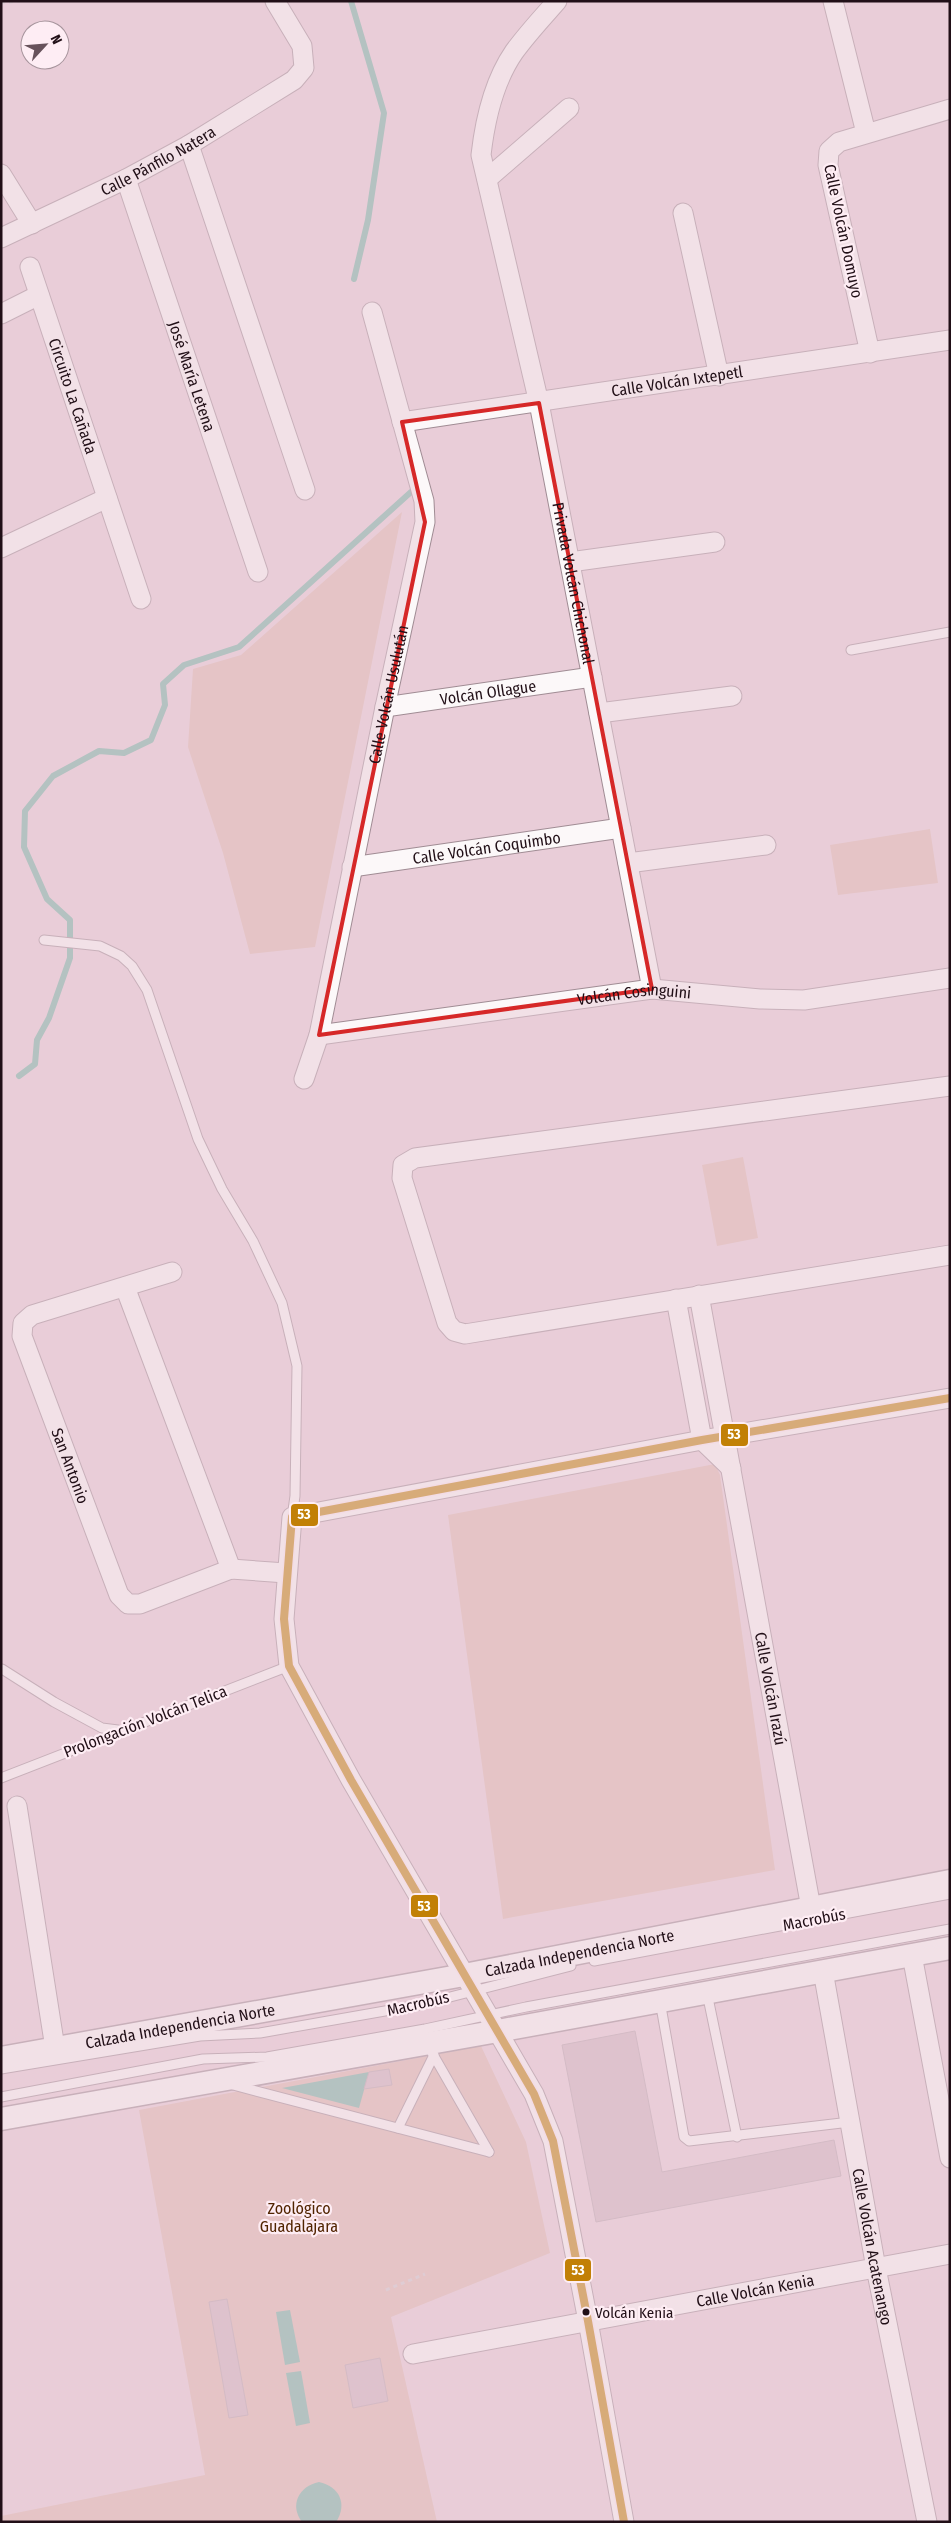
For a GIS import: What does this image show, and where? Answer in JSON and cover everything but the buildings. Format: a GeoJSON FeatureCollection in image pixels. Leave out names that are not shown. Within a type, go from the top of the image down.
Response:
{"type":"FeatureCollection","features":[{"type":"Feature","properties":{"kind":"street","name":"Calle Pánfilo Natera"},"geometry":{"type":"LineString","coordinates":[[1,238],[126,179],[189,145],[294,80],[304,68],[302,46],[275,1]]}},
{"type":"Feature","properties":{"kind":"street","name":"Privada Volcán Chichonal"},"geometry":{"type":"LineString","coordinates":[[557,1],[513,53],[494,94],[484,130],[481,155],[539,403],[652,988]]}},
{"type":"Feature","properties":{"kind":"street"},"geometry":{"type":"LineString","coordinates":[[833,1],[866,133]]}},
{"type":"Feature","properties":{"kind":"street"},"geometry":{"type":"LineString","coordinates":[[488,179],[569,108]]}},
{"type":"Feature","properties":{"kind":"street","name":"Calle Volcán Domuyo"},"geometry":{"type":"LineString","coordinates":[[870,353],[828,165],[828,151],[839,142],[950,110]]}},
{"type":"Feature","properties":{"kind":"street"},"geometry":{"type":"LineString","coordinates":[[189,145],[305,490]]}},
{"type":"Feature","properties":{"kind":"street"},"geometry":{"type":"LineString","coordinates":[[1,174],[32,224]]}},
{"type":"Feature","properties":{"kind":"street","name":"José María Letena"},"geometry":{"type":"LineString","coordinates":[[126,179],[258,572]]}},
{"type":"Feature","properties":{"kind":"street"},"geometry":{"type":"LineString","coordinates":[[682,213],[719,376]]}},
{"type":"Feature","properties":{"kind":"street","name":"Circuito La Cañada"},"geometry":{"type":"LineString","coordinates":[[30,267],[141,599]]}},
{"type":"Feature","properties":{"kind":"street"},"geometry":{"type":"LineString","coordinates":[[1,314],[39,295]]}},
{"type":"Feature","properties":{"kind":"street","name":"Calle Volcán Usulután"},"geometry":{"type":"LineString","coordinates":[[304,1079],[319,1035],[385,707],[426,522],[424,501],[372,312]]}},
{"type":"Feature","properties":{"kind":"street","name":"Calle Volcán Ixtepetl"},"geometry":{"type":"LineString","coordinates":[[402,422],[950,340]]}},
{"type":"Feature","properties":{"kind":"street"},"geometry":{"type":"LineString","coordinates":[[1,548],[107,498]]}},
{"type":"Feature","properties":{"kind":"street"},"geometry":{"type":"LineString","coordinates":[[570,562],[715,542]]}},
{"type":"Feature","properties":{"kind":"street","name":"Volcán Ollague"},"geometry":{"type":"LineString","coordinates":[[385,707],[592,677]]}},
{"type":"Feature","properties":{"kind":"street"},"geometry":{"type":"LineString","coordinates":[[599,714],[732,696]]}},
{"type":"Feature","properties":{"kind":"street","name":"Calle Volcán Coquimbo"},"geometry":{"type":"LineString","coordinates":[[352,868],[621,828]]}},
{"type":"Feature","properties":{"kind":"street"},"geometry":{"type":"LineString","coordinates":[[628,863],[766,845]]}},
{"type":"Feature","properties":{"kind":"street","name":"Volcán Cosinguini"},"geometry":{"type":"LineString","coordinates":[[319,1035],[652,988],[760,999],[804,1000],[950,978]]}},
{"type":"Feature","properties":{"kind":"street"},"geometry":{"type":"LineString","coordinates":[[950,1086],[415,1158],[403,1165],[402,1178],[447,1323],[454,1331],[465,1334],[950,1255]]}},
{"type":"Feature","properties":{"kind":"street","name":"San Antonio"},"geometry":{"type":"LineString","coordinates":[[172,1272],[32,1314],[23,1322],[22,1336],[112,1577],[119,1595],[128,1604],[140,1604],[230,1569],[286,1573]]}},
{"type":"Feature","properties":{"kind":"street"},"geometry":{"type":"LineString","coordinates":[[125,1287],[230,1569]]}},
{"type":"Feature","properties":{"kind":"street","name":"Calle Volcán Irazú"},"geometry":{"type":"LineString","coordinates":[[699,1295],[811,1908]]}},
{"type":"Feature","properties":{"kind":"street"},"geometry":{"type":"LineString","coordinates":[[676,1299],[702,1440],[731,1468]]}},
{"type":"Feature","properties":{"kind":"street"},"geometry":{"type":"LineString","coordinates":[[681,1331],[706,1327]]}},
{"type":"Feature","properties":{"kind":"street"},"geometry":{"type":"LineString","coordinates":[[624,2522],[553,2141],[534,2094],[352,1780],[290,1666],[284,1619],[286,1573],[292,1517],[702,1440],[950,1398]]}},
{"type":"Feature","properties":{"kind":"street"},"geometry":{"type":"LineString","coordinates":[[17,1806],[55,2048]]}},
{"type":"Feature","properties":{"kind":"street","name":"Calzada Independencia Norte"},"geometry":{"type":"LineString","coordinates":[[1,2058],[469,1983],[811,1908],[950,1881]]}},
{"type":"Feature","properties":{"kind":"street"},"geometry":{"type":"LineString","coordinates":[[1,2119],[217,2081],[431,2049],[493,2023],[660,2000],[950,1948]]}},
{"type":"Feature","properties":{"kind":"street"},"geometry":{"type":"LineString","coordinates":[[912,1955],[950,2158]]}},
{"type":"Feature","properties":{"kind":"street","name":"Calle Volcán Acatenango"},"geometry":{"type":"LineString","coordinates":[[823,1970],[876,2268],[927,2522]]}},
{"type":"Feature","properties":{"kind":"street","name":"Calle Volcán Kenia"},"geometry":{"type":"LineString","coordinates":[[412,2354],[950,2254]]}},
{"type":"Feature","properties":{"kind":"lane"},"geometry":{"type":"LineString","coordinates":[[851,650],[950,632]]}},
{"type":"Feature","properties":{"kind":"lane"},"geometry":{"type":"LineString","coordinates":[[44,940],[100,946],[121,956],[132,966],[147,990],[198,1139],[222,1189],[253,1241],[282,1303],[297,1366],[295,1496],[292,1517]]}},
{"type":"Feature","properties":{"kind":"lane","name":"Prolongación Volcán Telica"},"geometry":{"type":"LineString","coordinates":[[1,1778],[120,1730],[290,1666]]}},
{"type":"Feature","properties":{"kind":"lane"},"geometry":{"type":"LineString","coordinates":[[2,1669],[54,1702],[102,1728],[120,1730]]}},
{"type":"Feature","properties":{"kind":"lane","name":"Macrobús"},"geometry":{"type":"LineString","coordinates":[[1,2069],[200,2036],[260,2033],[419,2005],[469,1983],[950,1894]]}},
{"type":"Feature","properties":{"kind":"lane","name":"Macrobús"},"geometry":{"type":"LineString","coordinates":[[1,2096],[204,2059],[267,2057],[493,2023],[526,2007],[950,1929]]}},
{"type":"Feature","properties":{"kind":"lane"},"geometry":{"type":"LineString","coordinates":[[707,1992],[737,2137]]}},
{"type":"Feature","properties":{"kind":"lane"},"geometry":{"type":"LineString","coordinates":[[660,2000],[684,2137],[695,2142],[850,2122]]}},
{"type":"Feature","properties":{"kind":"lane"},"geometry":{"type":"LineString","coordinates":[[217,2081],[489,2152],[431,2049]]}},
{"type":"Feature","properties":{"kind":"lane"},"geometry":{"type":"LineString","coordinates":[[398,2128],[431,2049]]}},
{"type":"Feature","properties":{"kind":"path"},"geometry":{"type":"LineString","coordinates":[[1,3],[20,1]]}},
{"type":"Feature","properties":{"kind":"path"},"geometry":{"type":"LineString","coordinates":[[386,2290],[425,2274]]}},
{"type":"Feature","properties":{"kind":"highlighted area"},"geometry":{"type":"Polygon","coordinates":[[[539,403],[652,989],[319,1035],[425,522],[402,422],[539,403]]]}},
{"type":"Feature","properties":{"kind":"green space"},"geometry":{"type":"Polygon","coordinates":[[[402,512],[315,947],[250,954],[223,853],[188,747],[193,669],[241,655],[402,512]]]}},
{"type":"Feature","properties":{"kind":"green space"},"geometry":{"type":"Polygon","coordinates":[[[930,829],[938,883],[838,895],[830,845],[930,829]]]}},
{"type":"Feature","properties":{"kind":"green space"},"geometry":{"type":"Polygon","coordinates":[[[743,1157],[758,1238],[717,1246],[702,1165],[743,1157]]]}},
{"type":"Feature","properties":{"kind":"green space"},"geometry":{"type":"Polygon","coordinates":[[[715,1464],[720,1475],[775,1870],[503,1919],[448,1515],[715,1464]]]}},
{"type":"Feature","properties":{"kind":"green space","name":"Zoológico Guadalajara"},"geometry":{"type":"Polygon","coordinates":[[[481,2046],[526,2142],[550,2253],[391,2317],[437,2522],[1,2522],[1,2516],[205,2475],[139,2110],[481,2046]]]}},
{"type":"Feature","properties":{"kind":"shaded area"},"geometry":{"type":"Polygon","coordinates":[[[369,2072],[359,2108],[282,2088],[369,2072]]]}},
{"type":"Feature","properties":{"kind":"shaded area"},"geometry":{"type":"Polygon","coordinates":[[[290,2310],[300,2362],[285,2365],[276,2312],[290,2310]]]}},
{"type":"Feature","properties":{"kind":"shaded area"},"geometry":{"type":"Polygon","coordinates":[[[301,2371],[310,2423],[296,2426],[286,2373],[301,2371]]]}},
{"type":"Feature","properties":{"kind":"shaded area"},"geometry":{"type":"Polygon","coordinates":[[[319,2482],[332,2487],[340,2497],[340,2515],[336,2522],[302,2522],[296,2509],[298,2497],[306,2488],[319,2482]]]}},
{"type":"Feature","properties":{"kind":"waterway"},"geometry":{"type":"LineString","coordinates":[[351,1],[384,113],[368,220],[354,279]]}},
{"type":"Feature","properties":{"kind":"waterway"},"geometry":{"type":"LineString","coordinates":[[19,1076],[35,1064],[37,1040],[49,1018],[70,958],[70,920],[47,899],[24,847],[25,811],[53,776],[99,751],[124,753],[151,740],[165,705],[163,684],[184,665],[239,647],[411,492]]}},
{"type":"Feature","properties":{"kind":"transit line","name":"53"},"geometry":{"type":"LineString","coordinates":[[624,2522],[553,2141],[534,2094],[351,1780],[289,1666],[284,1619],[292,1517],[702,1440],[950,1398]]}},
{"type":"Feature","properties":{"kind":"place","name":"Volcán Kenia"},"geometry":{"type":"Point","coordinates":[586,2312]}}]}
